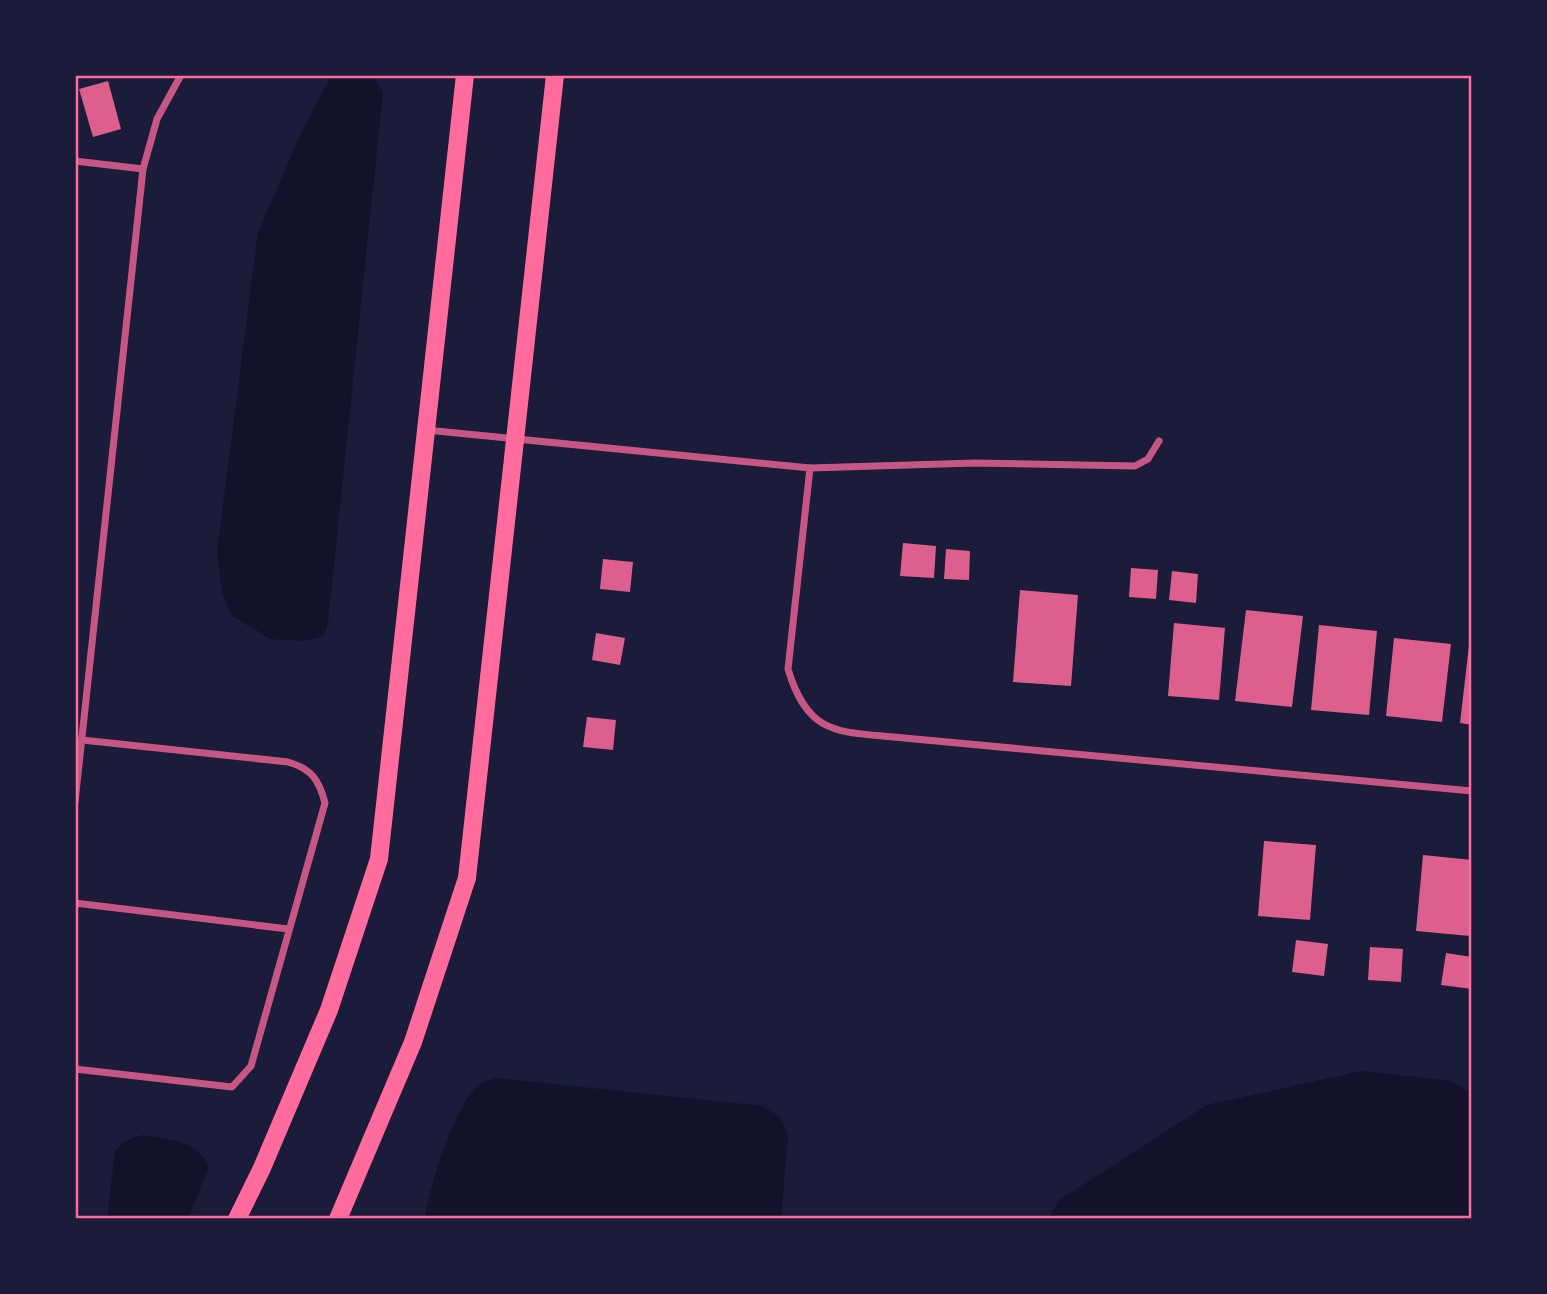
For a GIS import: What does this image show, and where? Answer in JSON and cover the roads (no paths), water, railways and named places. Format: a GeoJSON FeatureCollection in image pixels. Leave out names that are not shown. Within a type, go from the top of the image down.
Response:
{"type":"FeatureCollection","features":[{"type":"Feature","properties":{"kind":"main road"},"geometry":{"type":"LineString","coordinates":[[237,1219],[262,1168],[329,1010],[379,859],[465,75]]}},
{"type":"Feature","properties":{"kind":"main road"},"geometry":{"type":"LineString","coordinates":[[338,1219],[413,1042],[467,878],[555,75]]}},
{"type":"Feature","properties":{"kind":"street"},"geometry":{"type":"LineString","coordinates":[[75,802],[143,169],[156,119],[181,75]]}},
{"type":"Feature","properties":{"kind":"street"},"geometry":{"type":"LineString","coordinates":[[75,161],[143,169]]}},
{"type":"Feature","properties":{"kind":"street"},"geometry":{"type":"LineString","coordinates":[[426,430],[810,468],[975,463],[1135,466],[1148,459],[1159,441]]}},
{"type":"Feature","properties":{"kind":"street"},"geometry":{"type":"LineString","coordinates":[[810,468],[788,669],[797,698],[808,715],[820,724],[849,732],[904,738],[1472,792]]}},
{"type":"Feature","properties":{"kind":"street"},"geometry":{"type":"LineString","coordinates":[[75,1069],[232,1087],[251,1066],[325,803],[320,783],[307,767],[288,762],[82,740]]}},
{"type":"Feature","properties":{"kind":"street"},"geometry":{"type":"LineString","coordinates":[[75,903],[288,929]]}}]}
